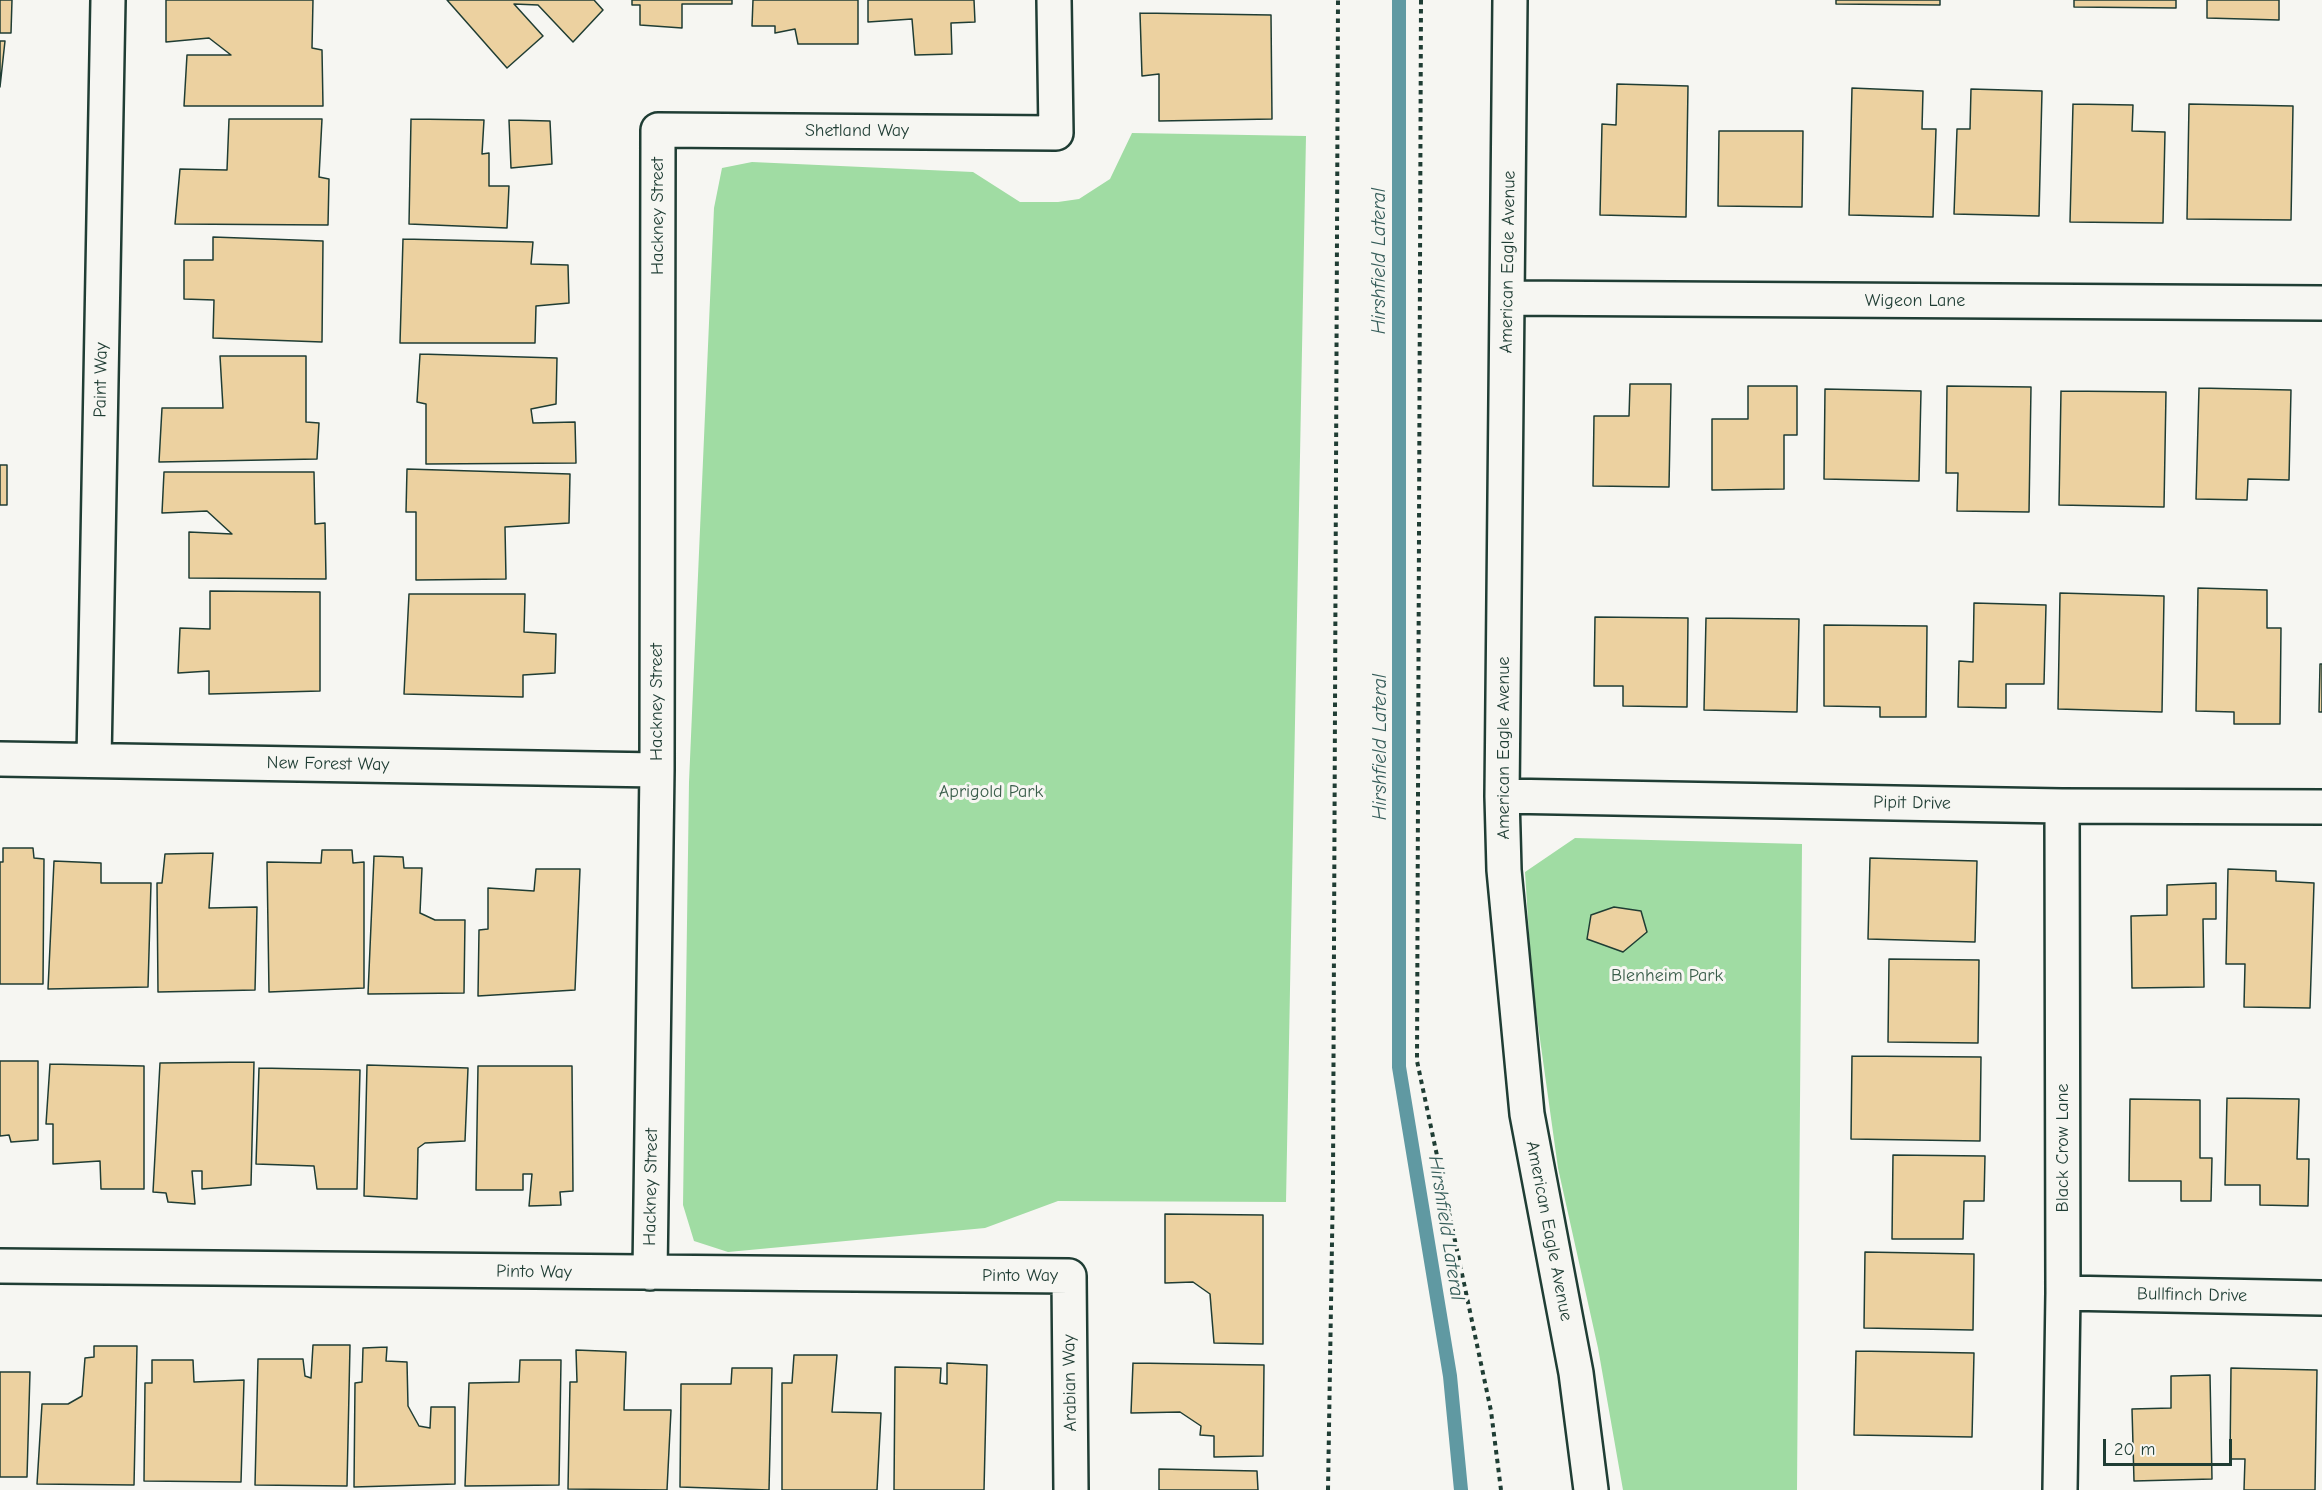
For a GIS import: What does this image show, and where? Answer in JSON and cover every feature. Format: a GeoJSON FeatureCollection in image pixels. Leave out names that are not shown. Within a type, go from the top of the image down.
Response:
{"type":"FeatureCollection","features":[{"type":"Feature","properties":{"kind":"street","name":"Paint Way"},"geometry":{"type":"LineString","coordinates":[[94,759],[108,0]]}},
{"type":"Feature","properties":{"kind":"street","name":"Shetland Way"},"geometry":{"type":"LineString","coordinates":[[658,130],[1056,133],[1054,0]]}},
{"type":"Feature","properties":{"kind":"street","name":"American Eagle Avenue"},"geometry":{"type":"LineString","coordinates":[[1510,0],[1502,796],[1504,870],[1527,1114],[1576,1373],[1591,1490]]}},
{"type":"Feature","properties":{"kind":"street","name":"Hackney Street"},"geometry":{"type":"LineString","coordinates":[[650,1273],[657,770],[658,130]]}},
{"type":"Feature","properties":{"kind":"street","name":"Wigeon Lane"},"geometry":{"type":"LineString","coordinates":[[1507,298],[2322,303]]}},
{"type":"Feature","properties":{"kind":"street","name":"New Forest Way"},"geometry":{"type":"LineString","coordinates":[[0,759],[657,770]]}},
{"type":"Feature","properties":{"kind":"street","name":"Pipit Drive"},"geometry":{"type":"LineString","coordinates":[[1502,796],[2062,806],[2322,807]]}},
{"type":"Feature","properties":{"kind":"street","name":"Black Crow Lane"},"geometry":{"type":"LineString","coordinates":[[2060,1490],[2063,1293],[2062,806]]}},
{"type":"Feature","properties":{"kind":"street","name":"Pinto Way"},"geometry":{"type":"LineString","coordinates":[[0,1266],[1069,1276]]}},
{"type":"Feature","properties":{"kind":"street","name":"Arabian Way"},"geometry":{"type":"LineString","coordinates":[[1069,1276],[1071,1490]]}},
{"type":"Feature","properties":{"kind":"street","name":"Bullfinch Drive"},"geometry":{"type":"LineString","coordinates":[[2063,1293],[2322,1298]]}},
{"type":"Feature","properties":{"kind":"path"},"geometry":{"type":"LineString","coordinates":[[1328,1490],[1333,1169],[1338,0]]}},
{"type":"Feature","properties":{"kind":"path"},"geometry":{"type":"LineString","coordinates":[[1421,0],[1417,1061],[1491,1411],[1501,1490]]}},
{"type":"Feature","properties":{"kind":"green space","name":"Aprigold Park"},"geometry":{"type":"Polygon","coordinates":[[[1132,133],[1306,136],[1286,1202],[1058,1201],[985,1228],[728,1252],[694,1241],[683,1205],[689,782],[714,208],[722,168],[752,162],[973,172],[1020,202],[1058,202],[1079,199],[1110,179],[1132,133]]]}},
{"type":"Feature","properties":{"kind":"green space","name":"Blenheim Park"},"geometry":{"type":"Polygon","coordinates":[[[1575,838],[1802,844],[1797,1490],[1623,1490],[1598,1348],[1558,1168],[1532,982],[1525,872],[1575,838]]]}},
{"type":"Feature","properties":{"kind":"building"},"geometry":{"type":"Polygon","coordinates":[[[0,0],[12,0],[11,33],[0,33],[0,0]]]}},
{"type":"Feature","properties":{"kind":"building"},"geometry":{"type":"Polygon","coordinates":[[[166,0],[313,0],[312,48],[322,50],[323,106],[184,106],[187,55],[231,55],[209,38],[166,42],[166,0]]]}},
{"type":"Feature","properties":{"kind":"building"},"geometry":{"type":"Polygon","coordinates":[[[447,0],[594,0],[603,10],[573,42],[538,5],[514,4],[543,36],[507,68],[447,0]]]}},
{"type":"Feature","properties":{"kind":"building"},"geometry":{"type":"Polygon","coordinates":[[[632,0],[732,0],[732,4],[682,4],[682,28],[640,25],[640,5],[632,5],[632,0]]]}},
{"type":"Feature","properties":{"kind":"building"},"geometry":{"type":"Polygon","coordinates":[[[753,0],[858,0],[858,44],[798,44],[795,29],[775,33],[775,26],[752,26],[753,0]]]}},
{"type":"Feature","properties":{"kind":"building"},"geometry":{"type":"Polygon","coordinates":[[[868,0],[974,0],[975,22],[951,23],[952,54],[915,55],[912,19],[868,22],[868,0]]]}},
{"type":"Feature","properties":{"kind":"building"},"geometry":{"type":"Polygon","coordinates":[[[1836,0],[1940,0],[1940,5],[1836,4],[1836,0]]]}},
{"type":"Feature","properties":{"kind":"building"},"geometry":{"type":"Polygon","coordinates":[[[2074,0],[2176,0],[2176,8],[2074,7],[2074,0]]]}},
{"type":"Feature","properties":{"kind":"building"},"geometry":{"type":"Polygon","coordinates":[[[2207,0],[2279,0],[2279,20],[2207,18],[2207,0]]]}},
{"type":"Feature","properties":{"kind":"building"},"geometry":{"type":"Polygon","coordinates":[[[1140,13],[1271,15],[1272,119],[1159,121],[1159,74],[1142,76],[1140,13]]]}},
{"type":"Feature","properties":{"kind":"building"},"geometry":{"type":"Polygon","coordinates":[[[0,41],[5,41],[0,87],[0,41]]]}},
{"type":"Feature","properties":{"kind":"building"},"geometry":{"type":"Polygon","coordinates":[[[1617,84],[1688,86],[1686,217],[1600,215],[1602,124],[1616,125],[1617,84]]]}},
{"type":"Feature","properties":{"kind":"building"},"geometry":{"type":"Polygon","coordinates":[[[1852,88],[1923,91],[1922,129],[1936,129],[1933,217],[1849,215],[1852,88]]]}},
{"type":"Feature","properties":{"kind":"building"},"geometry":{"type":"Polygon","coordinates":[[[1971,89],[2042,91],[2039,216],[1954,214],[1957,129],[1970,129],[1971,89]]]}},
{"type":"Feature","properties":{"kind":"building"},"geometry":{"type":"Polygon","coordinates":[[[2073,104],[2133,105],[2132,131],[2165,132],[2163,223],[2070,222],[2073,104]]]}},
{"type":"Feature","properties":{"kind":"building"},"geometry":{"type":"Polygon","coordinates":[[[2189,104],[2293,106],[2291,220],[2187,219],[2189,104]]]}},
{"type":"Feature","properties":{"kind":"building"},"geometry":{"type":"Polygon","coordinates":[[[229,119],[322,119],[319,177],[329,179],[328,225],[175,224],[180,169],[227,170],[229,119]]]}},
{"type":"Feature","properties":{"kind":"building"},"geometry":{"type":"Polygon","coordinates":[[[411,119],[484,120],[482,154],[489,153],[489,186],[509,186],[507,228],[409,224],[411,119]]]}},
{"type":"Feature","properties":{"kind":"building"},"geometry":{"type":"Polygon","coordinates":[[[509,120],[550,121],[552,164],[511,168],[509,120]]]}},
{"type":"Feature","properties":{"kind":"building"},"geometry":{"type":"Polygon","coordinates":[[[1719,131],[1803,131],[1802,207],[1718,206],[1719,131]]]}},
{"type":"Feature","properties":{"kind":"building"},"geometry":{"type":"Polygon","coordinates":[[[213,237],[323,241],[322,342],[213,338],[214,300],[184,299],[184,260],[213,260],[213,237]]]}},
{"type":"Feature","properties":{"kind":"building"},"geometry":{"type":"Polygon","coordinates":[[[403,239],[533,242],[531,264],[568,265],[569,303],[536,306],[535,343],[400,343],[403,239]]]}},
{"type":"Feature","properties":{"kind":"building"},"geometry":{"type":"Polygon","coordinates":[[[420,354],[557,358],[556,404],[531,409],[533,423],[575,422],[576,463],[426,464],[426,404],[417,402],[420,354]]]}},
{"type":"Feature","properties":{"kind":"building"},"geometry":{"type":"Polygon","coordinates":[[[220,356],[306,356],[306,422],[319,423],[317,459],[159,462],[162,408],[223,408],[220,356]]]}},
{"type":"Feature","properties":{"kind":"building"},"geometry":{"type":"Polygon","coordinates":[[[1630,384],[1671,384],[1669,487],[1593,486],[1594,416],[1629,416],[1630,384]]]}},
{"type":"Feature","properties":{"kind":"building"},"geometry":{"type":"Polygon","coordinates":[[[1748,386],[1797,386],[1797,435],[1784,435],[1784,489],[1712,490],[1712,419],[1748,419],[1748,386]]]}},
{"type":"Feature","properties":{"kind":"building"},"geometry":{"type":"Polygon","coordinates":[[[1947,386],[2031,387],[2029,512],[1957,511],[1958,473],[1946,473],[1947,386]]]}},
{"type":"Feature","properties":{"kind":"building"},"geometry":{"type":"Polygon","coordinates":[[[2199,388],[2291,390],[2289,480],[2248,479],[2247,500],[2196,499],[2199,388]]]}},
{"type":"Feature","properties":{"kind":"building"},"geometry":{"type":"Polygon","coordinates":[[[1825,389],[1921,391],[1919,481],[1824,479],[1825,389]]]}},
{"type":"Feature","properties":{"kind":"building"},"geometry":{"type":"Polygon","coordinates":[[[2061,391],[2166,392],[2164,507],[2059,505],[2061,391]]]}},
{"type":"Feature","properties":{"kind":"building"},"geometry":{"type":"Polygon","coordinates":[[[0,465],[7,465],[7,505],[0,505],[0,465]]]}},
{"type":"Feature","properties":{"kind":"building"},"geometry":{"type":"Polygon","coordinates":[[[407,469],[570,474],[569,523],[505,527],[506,579],[416,580],[416,512],[406,512],[407,469]]]}},
{"type":"Feature","properties":{"kind":"building"},"geometry":{"type":"Polygon","coordinates":[[[164,472],[314,472],[315,524],[325,523],[326,579],[189,578],[189,532],[232,534],[207,511],[162,513],[164,472]]]}},
{"type":"Feature","properties":{"kind":"building"},"geometry":{"type":"Polygon","coordinates":[[[2198,588],[2267,590],[2267,628],[2281,628],[2280,724],[2234,724],[2234,712],[2196,711],[2198,588]]]}},
{"type":"Feature","properties":{"kind":"building"},"geometry":{"type":"Polygon","coordinates":[[[210,591],[320,592],[320,691],[209,694],[209,671],[178,673],[180,628],[210,629],[210,591]]]}},
{"type":"Feature","properties":{"kind":"building"},"geometry":{"type":"Polygon","coordinates":[[[2060,593],[2164,596],[2162,712],[2058,709],[2060,593]]]}},
{"type":"Feature","properties":{"kind":"building"},"geometry":{"type":"Polygon","coordinates":[[[409,594],[525,594],[524,632],[556,634],[555,673],[523,675],[523,697],[404,694],[409,594]]]}},
{"type":"Feature","properties":{"kind":"building"},"geometry":{"type":"Polygon","coordinates":[[[1974,603],[2046,605],[2044,684],[2006,684],[2006,708],[1958,707],[1959,661],[1973,662],[1974,603]]]}},
{"type":"Feature","properties":{"kind":"building"},"geometry":{"type":"Polygon","coordinates":[[[1595,617],[1688,618],[1687,707],[1623,706],[1623,686],[1594,686],[1595,617]]]}},
{"type":"Feature","properties":{"kind":"building"},"geometry":{"type":"Polygon","coordinates":[[[1706,618],[1799,619],[1797,712],[1704,710],[1706,618]]]}},
{"type":"Feature","properties":{"kind":"building"},"geometry":{"type":"Polygon","coordinates":[[[1824,625],[1927,626],[1926,717],[1880,717],[1880,707],[1824,706],[1824,625]]]}},
{"type":"Feature","properties":{"kind":"building"},"geometry":{"type":"Polygon","coordinates":[[[2320,664],[2322,664],[2322,712],[2319,712],[2320,664]]]}},
{"type":"Feature","properties":{"kind":"building"},"geometry":{"type":"Polygon","coordinates":[[[3,848],[33,848],[34,858],[44,859],[43,984],[0,984],[0,862],[3,862],[3,848]]]}},
{"type":"Feature","properties":{"kind":"building"},"geometry":{"type":"Polygon","coordinates":[[[322,850],[352,850],[353,863],[364,862],[364,988],[269,992],[267,862],[321,863],[322,850]]]}},
{"type":"Feature","properties":{"kind":"building"},"geometry":{"type":"Polygon","coordinates":[[[213,853],[209,908],[257,907],[255,990],[158,992],[157,883],[162,883],[165,854],[213,853]]]}},
{"type":"Feature","properties":{"kind":"building"},"geometry":{"type":"Polygon","coordinates":[[[374,856],[403,857],[404,868],[422,868],[420,913],[435,920],[465,920],[464,993],[368,994],[374,856]]]}},
{"type":"Feature","properties":{"kind":"building"},"geometry":{"type":"Polygon","coordinates":[[[1870,858],[1977,861],[1975,942],[1868,939],[1870,858]]]}},
{"type":"Feature","properties":{"kind":"building"},"geometry":{"type":"Polygon","coordinates":[[[54,861],[101,863],[101,883],[151,883],[148,987],[48,989],[54,861]]]}},
{"type":"Feature","properties":{"kind":"building"},"geometry":{"type":"Polygon","coordinates":[[[536,869],[580,869],[575,990],[478,996],[479,930],[488,929],[488,888],[534,891],[536,869]]]}},
{"type":"Feature","properties":{"kind":"building"},"geometry":{"type":"Polygon","coordinates":[[[2228,869],[2276,871],[2276,881],[2314,883],[2310,1008],[2244,1007],[2245,964],[2226,964],[2228,869]]]}},
{"type":"Feature","properties":{"kind":"building"},"geometry":{"type":"Polygon","coordinates":[[[2216,883],[2216,919],[2203,919],[2204,987],[2132,988],[2131,916],[2167,915],[2167,885],[2216,883]]]}},
{"type":"Feature","properties":{"kind":"building"},"geometry":{"type":"Polygon","coordinates":[[[1614,907],[1641,911],[1647,932],[1623,952],[1587,939],[1591,915],[1614,907]]]}},
{"type":"Feature","properties":{"kind":"building"},"geometry":{"type":"Polygon","coordinates":[[[1889,959],[1979,960],[1978,1043],[1888,1042],[1889,959]]]}},
{"type":"Feature","properties":{"kind":"building"},"geometry":{"type":"Polygon","coordinates":[[[1852,1056],[1981,1057],[1980,1141],[1851,1139],[1852,1056]]]}},
{"type":"Feature","properties":{"kind":"building"},"geometry":{"type":"Polygon","coordinates":[[[0,1061],[38,1061],[38,1140],[11,1142],[9,1135],[0,1136],[0,1061]]]}},
{"type":"Feature","properties":{"kind":"building"},"geometry":{"type":"Polygon","coordinates":[[[254,1062],[251,1185],[202,1189],[202,1171],[192,1171],[195,1204],[168,1202],[166,1193],[153,1192],[160,1063],[254,1062]]]}},
{"type":"Feature","properties":{"kind":"building"},"geometry":{"type":"Polygon","coordinates":[[[50,1064],[144,1066],[144,1189],[101,1189],[100,1161],[53,1164],[53,1124],[46,1124],[50,1064]]]}},
{"type":"Feature","properties":{"kind":"building"},"geometry":{"type":"Polygon","coordinates":[[[367,1065],[468,1068],[465,1141],[425,1143],[418,1148],[417,1199],[364,1196],[367,1065]]]}},
{"type":"Feature","properties":{"kind":"building"},"geometry":{"type":"Polygon","coordinates":[[[478,1066],[572,1066],[573,1191],[560,1192],[561,1205],[529,1206],[532,1174],[523,1174],[523,1190],[476,1190],[478,1066]]]}},
{"type":"Feature","properties":{"kind":"building"},"geometry":{"type":"Polygon","coordinates":[[[259,1068],[360,1070],[357,1189],[317,1189],[314,1166],[256,1164],[259,1068]]]}},
{"type":"Feature","properties":{"kind":"building"},"geometry":{"type":"Polygon","coordinates":[[[2227,1098],[2299,1099],[2297,1159],[2309,1159],[2308,1206],[2260,1205],[2260,1185],[2225,1185],[2227,1098]]]}},
{"type":"Feature","properties":{"kind":"building"},"geometry":{"type":"Polygon","coordinates":[[[2130,1099],[2200,1100],[2200,1158],[2212,1158],[2211,1201],[2181,1201],[2181,1181],[2129,1181],[2130,1099]]]}},
{"type":"Feature","properties":{"kind":"building"},"geometry":{"type":"Polygon","coordinates":[[[1893,1155],[1985,1156],[1984,1201],[1964,1201],[1963,1239],[1892,1239],[1893,1155]]]}},
{"type":"Feature","properties":{"kind":"building"},"geometry":{"type":"Polygon","coordinates":[[[1165,1214],[1263,1215],[1263,1344],[1214,1343],[1210,1294],[1193,1282],[1165,1283],[1165,1214]]]}},
{"type":"Feature","properties":{"kind":"building"},"geometry":{"type":"Polygon","coordinates":[[[1865,1252],[1974,1254],[1973,1330],[1864,1328],[1865,1252]]]}},
{"type":"Feature","properties":{"kind":"building"},"geometry":{"type":"Polygon","coordinates":[[[313,1345],[350,1345],[347,1486],[255,1485],[258,1359],[303,1359],[305,1376],[311,1378],[313,1345]]]}},
{"type":"Feature","properties":{"kind":"building"},"geometry":{"type":"Polygon","coordinates":[[[94,1346],[137,1346],[134,1485],[37,1484],[42,1404],[68,1404],[82,1396],[85,1358],[94,1357],[94,1346]]]}},
{"type":"Feature","properties":{"kind":"building"},"geometry":{"type":"Polygon","coordinates":[[[387,1347],[386,1361],[407,1362],[408,1406],[419,1426],[430,1428],[431,1407],[455,1407],[455,1484],[354,1487],[355,1383],[362,1382],[363,1348],[387,1347]]]}},
{"type":"Feature","properties":{"kind":"building"},"geometry":{"type":"Polygon","coordinates":[[[576,1350],[626,1352],[624,1410],[671,1410],[667,1490],[568,1489],[570,1382],[577,1382],[576,1350]]]}},
{"type":"Feature","properties":{"kind":"building"},"geometry":{"type":"Polygon","coordinates":[[[1856,1351],[1974,1353],[1972,1437],[1854,1435],[1856,1351]]]}},
{"type":"Feature","properties":{"kind":"building"},"geometry":{"type":"Polygon","coordinates":[[[794,1355],[837,1355],[832,1412],[881,1413],[877,1490],[782,1490],[782,1383],[792,1383],[794,1355]]]}},
{"type":"Feature","properties":{"kind":"building"},"geometry":{"type":"Polygon","coordinates":[[[152,1360],[193,1360],[194,1382],[244,1380],[241,1482],[144,1481],[145,1383],[152,1383],[152,1360]]]}},
{"type":"Feature","properties":{"kind":"building"},"geometry":{"type":"Polygon","coordinates":[[[520,1360],[561,1360],[559,1485],[465,1486],[469,1383],[519,1382],[520,1360]]]}},
{"type":"Feature","properties":{"kind":"building"},"geometry":{"type":"Polygon","coordinates":[[[947,1363],[987,1365],[984,1490],[894,1490],[895,1367],[941,1368],[940,1383],[947,1384],[947,1363]]]}},
{"type":"Feature","properties":{"kind":"building"},"geometry":{"type":"Polygon","coordinates":[[[1133,1363],[1264,1365],[1263,1456],[1214,1457],[1214,1436],[1200,1435],[1201,1426],[1180,1412],[1131,1413],[1133,1363]]]}},
{"type":"Feature","properties":{"kind":"building"},"geometry":{"type":"Polygon","coordinates":[[[732,1368],[772,1368],[769,1490],[680,1487],[681,1384],[731,1384],[732,1368]]]}},
{"type":"Feature","properties":{"kind":"building"},"geometry":{"type":"Polygon","coordinates":[[[2231,1368],[2317,1370],[2315,1490],[2244,1490],[2245,1459],[2230,1459],[2231,1368]]]}},
{"type":"Feature","properties":{"kind":"building"},"geometry":{"type":"Polygon","coordinates":[[[0,1372],[30,1372],[27,1477],[0,1477],[0,1372]]]}},
{"type":"Feature","properties":{"kind":"building"},"geometry":{"type":"Polygon","coordinates":[[[2210,1375],[2212,1479],[2134,1481],[2132,1409],[2171,1408],[2171,1376],[2210,1375]]]}},
{"type":"Feature","properties":{"kind":"building"},"geometry":{"type":"Polygon","coordinates":[[[1159,1469],[1257,1471],[1258,1490],[1159,1490],[1159,1469]]]}},
{"type":"Feature","properties":{"kind":"waterway","name":"Hirshfield Lateral"},"geometry":{"type":"LineString","coordinates":[[1399,0],[1399,1067],[1450,1376],[1461,1490]]}}]}
